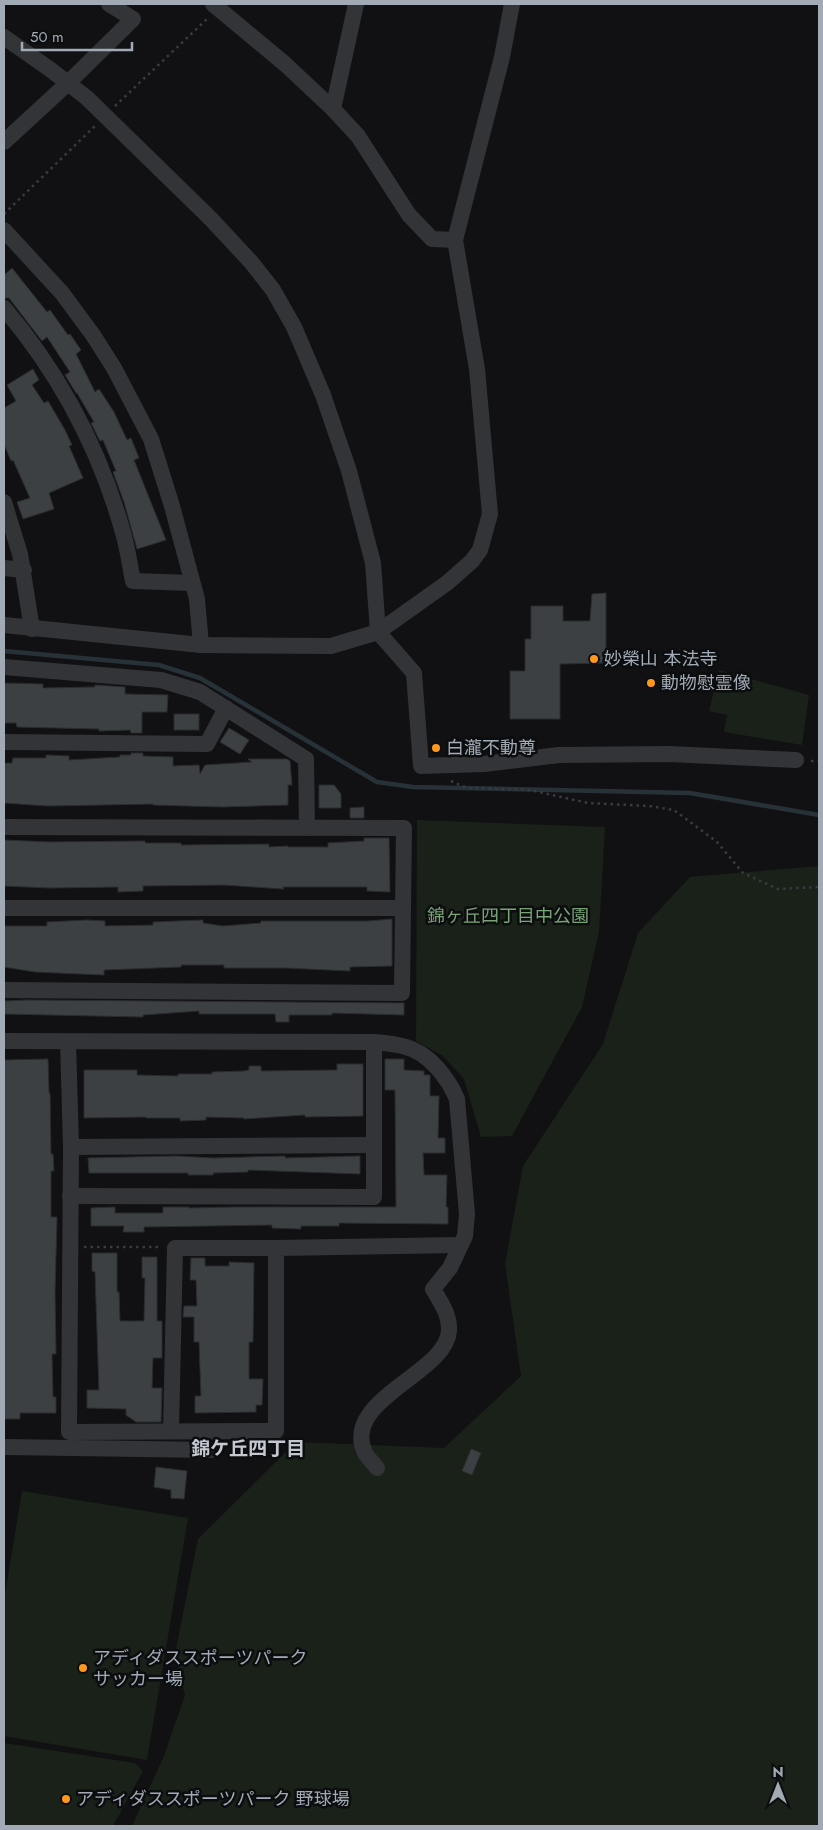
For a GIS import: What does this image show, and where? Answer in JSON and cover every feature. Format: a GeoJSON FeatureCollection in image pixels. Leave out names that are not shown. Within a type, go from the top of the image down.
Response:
{"type":"FeatureCollection","features":[{"type":"Feature","properties":{"kind":"street"},"geometry":{"type":"LineString","coordinates":[[4,142],[133,19],[109,4]]}},
{"type":"Feature","properties":{"kind":"street"},"geometry":{"type":"LineString","coordinates":[[333,109],[356,4]]}},
{"type":"Feature","properties":{"kind":"street"},"geometry":{"type":"LineString","coordinates":[[4,626],[201,645],[331,646],[378,632],[472,562],[480,550],[490,514],[477,370],[455,240],[502,57],[512,4]]}},
{"type":"Feature","properties":{"kind":"street"},"geometry":{"type":"LineString","coordinates":[[216,6],[286,64],[333,109],[358,136],[409,215],[432,239],[455,240]]}},
{"type":"Feature","properties":{"kind":"street"},"geometry":{"type":"LineString","coordinates":[[4,37],[68,83],[106,115],[210,218],[251,262],[273,290],[294,327],[323,395],[349,472],[373,563],[378,632],[414,673],[421,766],[484,764],[558,755],[669,754],[796,760]]}},
{"type":"Feature","properties":{"kind":"street"},"geometry":{"type":"LineString","coordinates":[[4,230],[62,293],[93,334],[114,368],[151,439],[172,506],[192,582],[196,599],[201,645]]}},
{"type":"Feature","properties":{"kind":"street"},"geometry":{"type":"LineString","coordinates":[[4,308],[29,338],[63,390],[91,444],[111,494],[124,537],[134,581],[192,582]]}},
{"type":"Feature","properties":{"kind":"street"},"geometry":{"type":"LineString","coordinates":[[4,502],[24,570],[32,629]]}},
{"type":"Feature","properties":{"kind":"street"},"geometry":{"type":"LineString","coordinates":[[4,568],[24,570]]}},
{"type":"Feature","properties":{"kind":"street"},"geometry":{"type":"LineString","coordinates":[[4,667],[161,680],[200,692],[306,759],[307,828]]}},
{"type":"Feature","properties":{"kind":"street"},"geometry":{"type":"LineString","coordinates":[[4,742],[207,744],[226,708]]}},
{"type":"Feature","properties":{"kind":"street"},"geometry":{"type":"LineString","coordinates":[[4,826],[404,828],[402,993],[4,990]]}},
{"type":"Feature","properties":{"kind":"street"},"geometry":{"type":"LineString","coordinates":[[4,908],[403,908]]}},
{"type":"Feature","properties":{"kind":"street"},"geometry":{"type":"LineString","coordinates":[[4,1041],[374,1042],[407,1047],[424,1055],[452,1087],[456,1099],[468,1214],[465,1236],[450,1268],[433,1289],[448,1314],[449,1333],[443,1348],[414,1375],[385,1398],[364,1421],[361,1434],[365,1453],[378,1468]]}},
{"type":"Feature","properties":{"kind":"street"},"geometry":{"type":"LineString","coordinates":[[68,1042],[71,1147],[69,1432],[276,1431],[276,1248]]}},
{"type":"Feature","properties":{"kind":"street"},"geometry":{"type":"LineString","coordinates":[[70,1196],[374,1197],[374,1042]]}},
{"type":"Feature","properties":{"kind":"street"},"geometry":{"type":"LineString","coordinates":[[71,1147],[374,1144]]}},
{"type":"Feature","properties":{"kind":"street"},"geometry":{"type":"LineString","coordinates":[[171,1431],[175,1248],[460,1245]]}},
{"type":"Feature","properties":{"kind":"street"},"geometry":{"type":"LineString","coordinates":[[4,1447],[211,1450]]}},
{"type":"Feature","properties":{"kind":"path"},"geometry":{"type":"LineString","coordinates":[[4,214],[216,6]]}},
{"type":"Feature","properties":{"kind":"path"},"geometry":{"type":"LineString","coordinates":[[444,777],[467,788],[530,790],[588,803],[649,806],[674,810],[717,842],[742,873],[778,889],[819,887]]}},
{"type":"Feature","properties":{"kind":"path"},"geometry":{"type":"LineString","coordinates":[[81,1246],[160,1246]]}},
{"type":"Feature","properties":{"kind":"green space"},"geometry":{"type":"Polygon","coordinates":[[[719,670],[809,695],[802,745],[724,732],[727,715],[709,711],[719,670]]]}},
{"type":"Feature","properties":{"kind":"green space","name":"錦ヶ丘四丁目中公園"},"geometry":{"type":"Polygon","coordinates":[[[417,820],[605,827],[599,932],[582,1007],[512,1136],[481,1137],[464,1079],[443,1056],[416,1041],[417,820]]]}},
{"type":"Feature","properties":{"kind":"green space"},"geometry":{"type":"Polygon","coordinates":[[[819,866],[819,1826],[132,1826],[164,1756],[185,1695],[175,1654],[198,1539],[296,1442],[444,1448],[521,1376],[505,1264],[523,1166],[603,1044],[638,933],[690,877],[819,866]]]}},
{"type":"Feature","properties":{"kind":"green space","name":"アディダススポーツパーク サッカー場"},"geometry":{"type":"Polygon","coordinates":[[[22,1491],[188,1518],[147,1760],[4,1736],[4,1600],[22,1491]]]}},
{"type":"Feature","properties":{"kind":"green space","name":"アディダススポーツパーク 野球場"},"geometry":{"type":"Polygon","coordinates":[[[4,1743],[135,1763],[143,1771],[113,1826],[4,1826],[4,1743]]]}},
{"type":"Feature","properties":{"kind":"building"},"geometry":{"type":"Polygon","coordinates":[[[12,268],[47,312],[50,310],[68,335],[70,334],[81,350],[76,354],[95,392],[99,389],[114,412],[127,440],[131,438],[139,458],[134,460],[166,540],[137,549],[124,502],[113,472],[116,471],[103,440],[100,441],[91,423],[94,422],[65,375],[70,372],[47,337],[42,341],[9,298],[4,298],[4,275],[12,268]]]}},
{"type":"Feature","properties":{"kind":"building"},"geometry":{"type":"Polygon","coordinates":[[[33,369],[39,380],[32,385],[44,403],[48,401],[65,430],[72,445],[69,446],[83,478],[49,493],[54,509],[23,519],[17,502],[30,498],[4,444],[4,408],[16,401],[7,385],[33,369]]]}},
{"type":"Feature","properties":{"kind":"building","name":"妙榮山 本法寺"},"geometry":{"type":"Polygon","coordinates":[[[606,593],[606,663],[560,664],[560,719],[510,719],[510,671],[525,671],[525,639],[531,639],[531,606],[563,606],[563,621],[590,621],[592,594],[606,593]]]}},
{"type":"Feature","properties":{"kind":"building"},"geometry":{"type":"Polygon","coordinates":[[[4,683],[43,684],[43,688],[95,687],[95,685],[125,687],[125,694],[168,695],[167,712],[142,712],[142,733],[131,733],[130,730],[99,731],[99,729],[17,727],[16,723],[4,723],[4,683]]]}},
{"type":"Feature","properties":{"kind":"building"},"geometry":{"type":"Polygon","coordinates":[[[174,714],[199,714],[199,730],[174,730],[174,714]]]}},
{"type":"Feature","properties":{"kind":"building"},"geometry":{"type":"Polygon","coordinates":[[[229,728],[249,740],[240,754],[220,742],[229,728]]]}},
{"type":"Feature","properties":{"kind":"building"},"geometry":{"type":"Polygon","coordinates":[[[131,753],[143,753],[143,756],[173,757],[173,766],[199,765],[200,774],[205,765],[252,762],[248,759],[287,759],[290,761],[292,785],[288,785],[288,805],[223,807],[153,804],[48,806],[4,803],[4,763],[12,763],[13,758],[46,758],[46,755],[69,756],[69,760],[120,757],[120,755],[131,755],[131,753]]]}},
{"type":"Feature","properties":{"kind":"building"},"geometry":{"type":"Polygon","coordinates":[[[319,785],[334,785],[341,794],[341,808],[319,808],[319,785]]]}},
{"type":"Feature","properties":{"kind":"building"},"geometry":{"type":"Polygon","coordinates":[[[364,807],[364,818],[350,818],[350,808],[364,807]]]}},
{"type":"Feature","properties":{"kind":"building"},"geometry":{"type":"Polygon","coordinates":[[[364,838],[389,838],[390,892],[367,891],[367,887],[283,887],[284,889],[223,885],[143,886],[143,891],[118,892],[118,887],[49,888],[4,886],[4,840],[49,842],[145,841],[145,843],[181,843],[181,845],[269,844],[269,847],[328,847],[328,843],[364,841],[364,838]]]}},
{"type":"Feature","properties":{"kind":"building"},"geometry":{"type":"Polygon","coordinates":[[[392,919],[392,966],[350,967],[350,971],[224,968],[224,965],[181,965],[181,967],[104,970],[104,975],[35,972],[4,967],[4,926],[47,926],[47,922],[87,920],[105,921],[105,926],[153,925],[153,922],[203,920],[203,923],[223,926],[261,923],[261,921],[368,921],[392,919]]]}},
{"type":"Feature","properties":{"kind":"building"},"geometry":{"type":"Polygon","coordinates":[[[4,1001],[404,1003],[404,1015],[332,1013],[332,1015],[289,1015],[289,1022],[276,1022],[275,1014],[199,1014],[199,1011],[143,1015],[143,1017],[4,1014],[4,1001]]]}},
{"type":"Feature","properties":{"kind":"building"},"geometry":{"type":"Polygon","coordinates":[[[48,1059],[51,1154],[53,1154],[54,1171],[51,1171],[51,1217],[57,1217],[56,1354],[52,1354],[53,1397],[56,1397],[56,1413],[20,1413],[20,1419],[4,1419],[4,1060],[48,1059]]]}},
{"type":"Feature","properties":{"kind":"building"},"geometry":{"type":"Polygon","coordinates":[[[385,1059],[404,1059],[404,1070],[424,1071],[424,1075],[430,1075],[430,1096],[439,1096],[438,1138],[445,1138],[445,1153],[423,1153],[424,1175],[447,1175],[446,1207],[448,1207],[448,1224],[339,1223],[339,1226],[301,1226],[301,1229],[272,1228],[272,1225],[144,1227],[144,1232],[123,1232],[124,1226],[91,1226],[91,1208],[115,1207],[115,1213],[163,1213],[163,1207],[396,1207],[395,1090],[385,1090],[385,1059]]]}},
{"type":"Feature","properties":{"kind":"building"},"geometry":{"type":"Polygon","coordinates":[[[337,1064],[363,1064],[363,1116],[305,1117],[305,1115],[244,1119],[206,1117],[206,1120],[180,1121],[180,1118],[84,1118],[84,1070],[137,1070],[137,1075],[178,1076],[178,1074],[212,1074],[212,1072],[244,1071],[249,1070],[249,1066],[261,1066],[261,1071],[337,1070],[337,1064]]]}},
{"type":"Feature","properties":{"kind":"building"},"geometry":{"type":"Polygon","coordinates":[[[176,1156],[213,1158],[285,1156],[285,1158],[360,1156],[360,1174],[248,1170],[248,1172],[213,1173],[213,1175],[188,1175],[188,1173],[89,1173],[88,1158],[176,1156]]]}},
{"type":"Feature","properties":{"kind":"building"},"geometry":{"type":"Polygon","coordinates":[[[92,1253],[117,1253],[117,1292],[119,1292],[120,1321],[144,1321],[145,1278],[142,1278],[142,1257],[157,1257],[157,1321],[162,1321],[162,1358],[153,1358],[152,1388],[162,1388],[161,1422],[136,1422],[126,1415],[126,1409],[87,1408],[87,1390],[99,1390],[95,1272],[92,1271],[92,1253]]]}},
{"type":"Feature","properties":{"kind":"building"},"geometry":{"type":"Polygon","coordinates":[[[191,1258],[205,1258],[205,1266],[229,1266],[229,1262],[254,1263],[253,1342],[249,1342],[249,1379],[263,1379],[262,1405],[256,1405],[256,1412],[195,1413],[195,1396],[201,1396],[199,1342],[194,1342],[194,1317],[183,1317],[184,1306],[197,1306],[196,1280],[190,1280],[191,1258]]]}},
{"type":"Feature","properties":{"kind":"building"},"geometry":{"type":"Polygon","coordinates":[[[471,1449],[481,1453],[472,1475],[462,1471],[471,1449]]]}},
{"type":"Feature","properties":{"kind":"building"},"geometry":{"type":"Polygon","coordinates":[[[156,1467],[187,1471],[184,1499],[171,1498],[171,1490],[154,1487],[156,1467]]]}},
{"type":"Feature","properties":{"kind":"waterway"},"geometry":{"type":"LineString","coordinates":[[4,651],[159,665],[200,678],[377,782],[413,787],[690,793],[819,815]]}},
{"type":"Feature","properties":{"kind":"place","name":"妙榮山 本法寺"},"geometry":{"type":"Point","coordinates":[594,659]}},
{"type":"Feature","properties":{"kind":"place","name":"動物慰霊像"},"geometry":{"type":"Point","coordinates":[651,683]}},
{"type":"Feature","properties":{"kind":"place","name":"白瀧不動尊"},"geometry":{"type":"Point","coordinates":[436,748]}},
{"type":"Feature","properties":{"kind":"place","name":"アディダススポーツパーク サッカー場"},"geometry":{"type":"Point","coordinates":[83,1668]}},
{"type":"Feature","properties":{"kind":"place","name":"アディダススポーツパーク 野球場"},"geometry":{"type":"Point","coordinates":[66,1799]}},
{"type":"Feature","properties":{"kind":"district","name":"錦ケ丘四丁目"},"geometry":{"type":"Point","coordinates":[248,1448]}}]}
